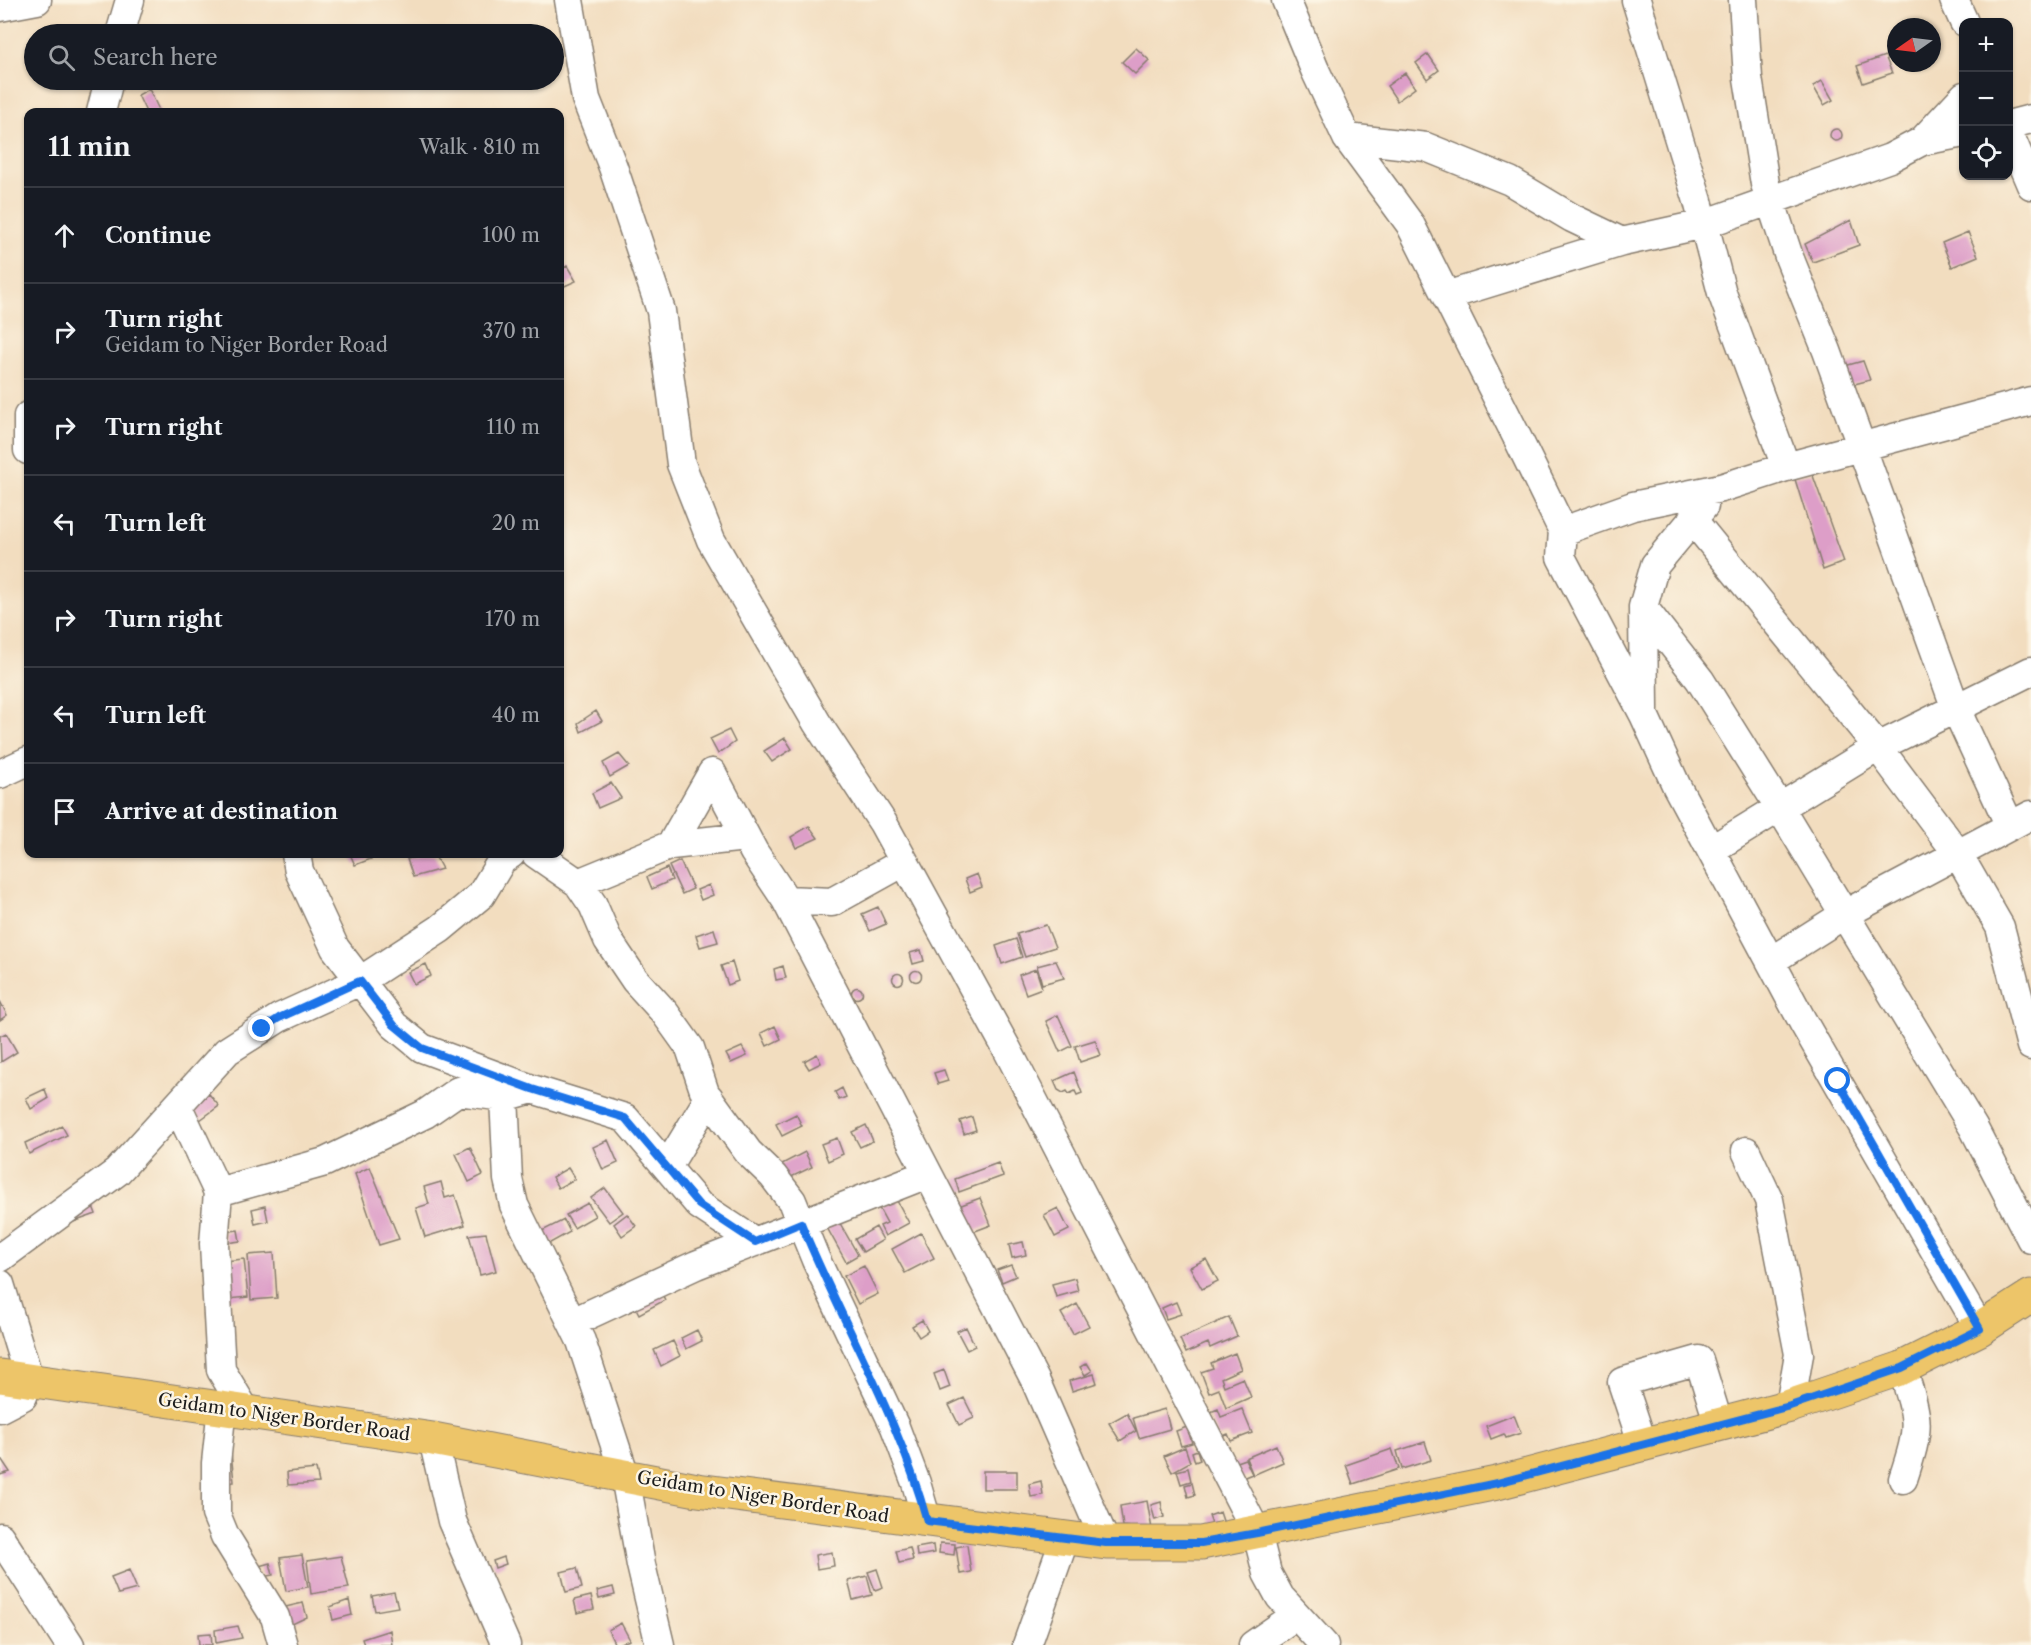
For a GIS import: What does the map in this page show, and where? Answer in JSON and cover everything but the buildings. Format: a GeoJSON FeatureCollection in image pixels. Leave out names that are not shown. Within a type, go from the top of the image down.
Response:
{"type":"FeatureCollection","features":[{"type":"Feature","properties":{"kind":"main road","name":"Geidam to Niger Border Road"},"geometry":{"type":"LineString","coordinates":[[15,1378],[433,1439],[697,1490],[1106,1543],[1201,1543],[1497,1483],[1790,1406],[1902,1368],[1980,1329],[2031,1296]]}},
{"type":"Feature","properties":{"kind":"street"},"geometry":{"type":"LineString","coordinates":[[0,7],[37,0]]}},
{"type":"Feature","properties":{"kind":"street"},"geometry":{"type":"LineString","coordinates":[[123,24],[130,0]]}},
{"type":"Feature","properties":{"kind":"street"},"geometry":{"type":"LineString","coordinates":[[568,0],[586,99],[614,167],[661,311],[681,464],[711,540],[799,693],[883,823],[1012,1059],[1257,1533],[1268,1573],[1295,1616],[1324,1645]]}},
{"type":"Feature","properties":{"kind":"street"},"geometry":{"type":"LineString","coordinates":[[1286,0],[1347,138],[1410,224],[1563,531],[1561,557],[1644,715],[1677,787],[1770,960],[1980,1329]]}},
{"type":"Feature","properties":{"kind":"street"},"geometry":{"type":"LineString","coordinates":[[1636,0],[1704,224],[1722,293],[1786,466]]}},
{"type":"Feature","properties":{"kind":"street"},"geometry":{"type":"LineString","coordinates":[[1743,0],[1748,78],[1765,184],[1789,257],[1862,447],[1956,709],[2020,821],[1845,914],[1770,960]]}},
{"type":"Feature","properties":{"kind":"street"},"geometry":{"type":"LineString","coordinates":[[1954,0],[1962,18]]}},
{"type":"Feature","properties":{"kind":"street"},"geometry":{"type":"LineString","coordinates":[[1922,141],[1959,101]]}},
{"type":"Feature","properties":{"kind":"street"},"geometry":{"type":"LineString","coordinates":[[2013,123],[2031,118]]}},
{"type":"Feature","properties":{"kind":"street"},"geometry":{"type":"LineString","coordinates":[[1446,296],[1622,242],[1704,224],[1890,158],[1922,141],[1959,134]]}},
{"type":"Feature","properties":{"kind":"street"},"geometry":{"type":"LineString","coordinates":[[1347,138],[1426,147],[1509,181],[1572,218],[1622,242]]}},
{"type":"Feature","properties":{"kind":"street"},"geometry":{"type":"LineString","coordinates":[[2013,143],[2031,185]]}},
{"type":"Feature","properties":{"kind":"street"},"geometry":{"type":"LineString","coordinates":[[1563,531],[1633,506],[1721,488],[1786,466],[2031,400]]}},
{"type":"Feature","properties":{"kind":"street"},"geometry":{"type":"LineString","coordinates":[[1644,715],[1643,607],[1655,565],[1692,519],[1721,488]]}},
{"type":"Feature","properties":{"kind":"street"},"geometry":{"type":"LineString","coordinates":[[1692,519],[1878,747],[1958,854],[2000,927],[2031,1046]]}},
{"type":"Feature","properties":{"kind":"street"},"geometry":{"type":"LineString","coordinates":[[1643,607],[1700,680],[1780,808],[1973,1127],[2031,1239]]}},
{"type":"Feature","properties":{"kind":"street"},"geometry":{"type":"LineString","coordinates":[[1711,850],[1878,747],[2031,671]]}},
{"type":"Feature","properties":{"kind":"street"},"geometry":{"type":"LineString","coordinates":[[0,774],[24,763]]}},
{"type":"Feature","properties":{"kind":"street"},"geometry":{"type":"LineString","coordinates":[[671,845],[712,772],[746,837],[786,900],[1035,1380],[1106,1543]]}},
{"type":"Feature","properties":{"kind":"street"},"geometry":{"type":"LineString","coordinates":[[578,883],[671,845],[746,837]]}},
{"type":"Feature","properties":{"kind":"street"},"geometry":{"type":"LineString","coordinates":[[297,858],[299,871],[335,948],[394,1025],[422,1048],[532,1089],[625,1118],[699,1205],[755,1242]]}},
{"type":"Feature","properties":{"kind":"street"},"geometry":{"type":"LineString","coordinates":[[0,1258],[117,1172],[227,1051],[279,1018],[360,981],[440,929],[481,895],[505,858]]}},
{"type":"Feature","properties":{"kind":"street"},"geometry":{"type":"LineString","coordinates":[[542,858],[578,883],[594,905],[608,940],[634,980],[666,1013],[690,1048],[709,1098],[748,1152],[773,1176],[792,1201],[895,1428],[916,1482],[927,1521]]}},
{"type":"Feature","properties":{"kind":"street"},"geometry":{"type":"LineString","coordinates":[[786,900],[831,902],[904,862]]}},
{"type":"Feature","properties":{"kind":"street"},"geometry":{"type":"LineString","coordinates":[[813,953],[831,902]]}},
{"type":"Feature","properties":{"kind":"street"},"geometry":{"type":"LineString","coordinates":[[218,1192],[325,1162],[425,1114],[458,1092],[504,1096],[532,1089]]}},
{"type":"Feature","properties":{"kind":"street"},"geometry":{"type":"LineString","coordinates":[[504,1096],[508,1179],[513,1205],[573,1322],[625,1476],[641,1565],[660,1645]]}},
{"type":"Feature","properties":{"kind":"street"},"geometry":{"type":"LineString","coordinates":[[667,1167],[709,1098]]}},
{"type":"Feature","properties":{"kind":"street"},"geometry":{"type":"LineString","coordinates":[[178,1107],[218,1192],[214,1244],[220,1370],[233,1409],[216,1463],[216,1514],[225,1536],[275,1617],[283,1645]]}},
{"type":"Feature","properties":{"kind":"street"},"geometry":{"type":"LineString","coordinates":[[1746,1151],[1769,1200],[1799,1354],[1790,1406]]}},
{"type":"Feature","properties":{"kind":"street"},"geometry":{"type":"LineString","coordinates":[[573,1322],[696,1265],[927,1174]]}},
{"type":"Feature","properties":{"kind":"street"},"geometry":{"type":"LineString","coordinates":[[0,1408],[22,1396],[15,1378],[2,1299]]}},
{"type":"Feature","properties":{"kind":"street"},"geometry":{"type":"LineString","coordinates":[[1642,1445],[1622,1382],[1699,1360],[1719,1425]]}},
{"type":"Feature","properties":{"kind":"street"},"geometry":{"type":"LineString","coordinates":[[1902,1368],[1917,1417],[1916,1440],[1903,1479]]}},
{"type":"Feature","properties":{"kind":"street"},"geometry":{"type":"LineString","coordinates":[[433,1439],[452,1521],[506,1645]]}},
{"type":"Feature","properties":{"kind":"street"},"geometry":{"type":"LineString","coordinates":[[0,1537],[70,1645]]}},
{"type":"Feature","properties":{"kind":"street"},"geometry":{"type":"LineString","coordinates":[[1027,1645],[1065,1538]]}},
{"type":"Feature","properties":{"kind":"street"},"geometry":{"type":"LineString","coordinates":[[1253,1645],[1295,1616]]}},
{"type":"Feature","properties":{"kind":"route"},"geometry":{"type":"LineString","coordinates":[[262,1029],[279,1018],[360,981],[394,1025],[422,1048],[532,1089],[625,1118],[699,1205],[755,1242],[801,1223],[895,1428],[916,1482],[927,1521],[1106,1543],[1201,1543],[1497,1483],[1790,1406],[1902,1368],[1980,1329],[1838,1081]]}}]}
